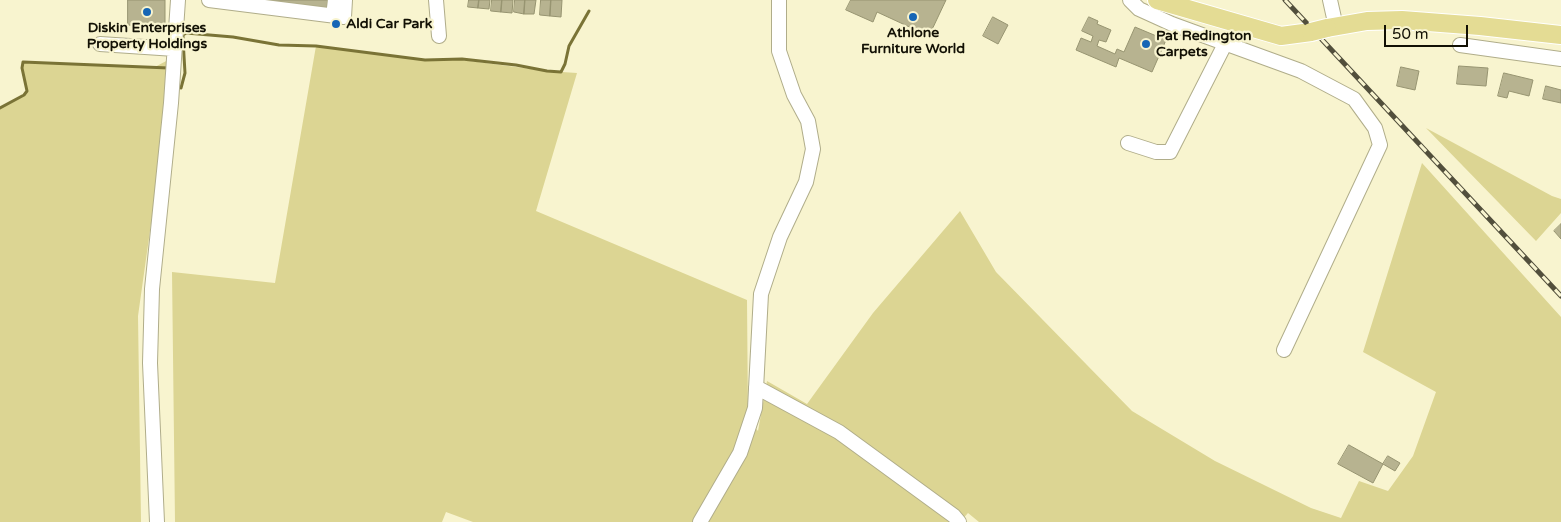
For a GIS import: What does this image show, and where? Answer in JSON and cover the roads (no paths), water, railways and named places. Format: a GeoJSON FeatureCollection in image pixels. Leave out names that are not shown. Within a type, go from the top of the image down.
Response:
{"type":"FeatureCollection","features":[{"type":"Feature","properties":{"kind":"main road"},"geometry":{"type":"LineString","coordinates":[[1157,0],[1280,36],[1368,21],[1402,20],[1561,35]]}},
{"type":"Feature","properties":{"kind":"street"},"geometry":{"type":"LineString","coordinates":[[157,522],[150,363],[152,289],[173,76],[178,0]]}},
{"type":"Feature","properties":{"kind":"street"},"geometry":{"type":"LineString","coordinates":[[209,0],[344,17],[345,0]]}},
{"type":"Feature","properties":{"kind":"street"},"geometry":{"type":"LineString","coordinates":[[333,16],[335,0]]}},
{"type":"Feature","properties":{"kind":"street"},"geometry":{"type":"LineString","coordinates":[[436,0],[438,36]]}},
{"type":"Feature","properties":{"kind":"street"},"geometry":{"type":"LineString","coordinates":[[700,522],[740,453],[755,408],[761,294],[780,237],[806,182],[812,149],[808,121],[794,95],[779,50],[779,0]]}},
{"type":"Feature","properties":{"kind":"street"},"geometry":{"type":"LineString","coordinates":[[1130,0],[1139,9],[1172,24],[1301,71],[1354,99],[1375,128],[1380,145],[1284,350]]}},
{"type":"Feature","properties":{"kind":"street"},"geometry":{"type":"LineString","coordinates":[[1325,29],[1330,0]]}},
{"type":"Feature","properties":{"kind":"street"},"geometry":{"type":"LineString","coordinates":[[100,44],[174,55]]}},
{"type":"Feature","properties":{"kind":"street"},"geometry":{"type":"LineString","coordinates":[[1128,143],[1156,152],[1170,152],[1225,44]]}},
{"type":"Feature","properties":{"kind":"street"},"geometry":{"type":"LineString","coordinates":[[1460,45],[1561,58]]}},
{"type":"Feature","properties":{"kind":"street"},"geometry":{"type":"LineString","coordinates":[[756,387],[839,432],[954,516],[959,522]]}},
{"type":"Feature","properties":{"kind":"waterway"},"geometry":{"type":"LineString","coordinates":[[181,88],[185,73],[183,35],[186,33],[233,37],[279,45],[316,46],[425,60],[462,59],[561,72],[569,46],[589,11]]}},
{"type":"Feature","properties":{"kind":"waterway"},"geometry":{"type":"LineString","coordinates":[[0,108],[24,95],[27,91],[22,68],[23,62],[169,68]]}},
{"type":"Feature","properties":{"kind":"railway"},"geometry":{"type":"LineString","coordinates":[[1285,0],[1561,296]]}},
{"type":"Feature","properties":{"kind":"place","name":"Diskin Enterprises Property Holdings"},"geometry":{"type":"Point","coordinates":[147,12]}},
{"type":"Feature","properties":{"kind":"place","name":"Athlone Furniture World"},"geometry":{"type":"Point","coordinates":[913,17]}},
{"type":"Feature","properties":{"kind":"place","name":"Aldi Car Park"},"geometry":{"type":"Point","coordinates":[336,24]}},
{"type":"Feature","properties":{"kind":"place","name":"Pat Redington Carpets"},"geometry":{"type":"Point","coordinates":[1146,44]}}]}
